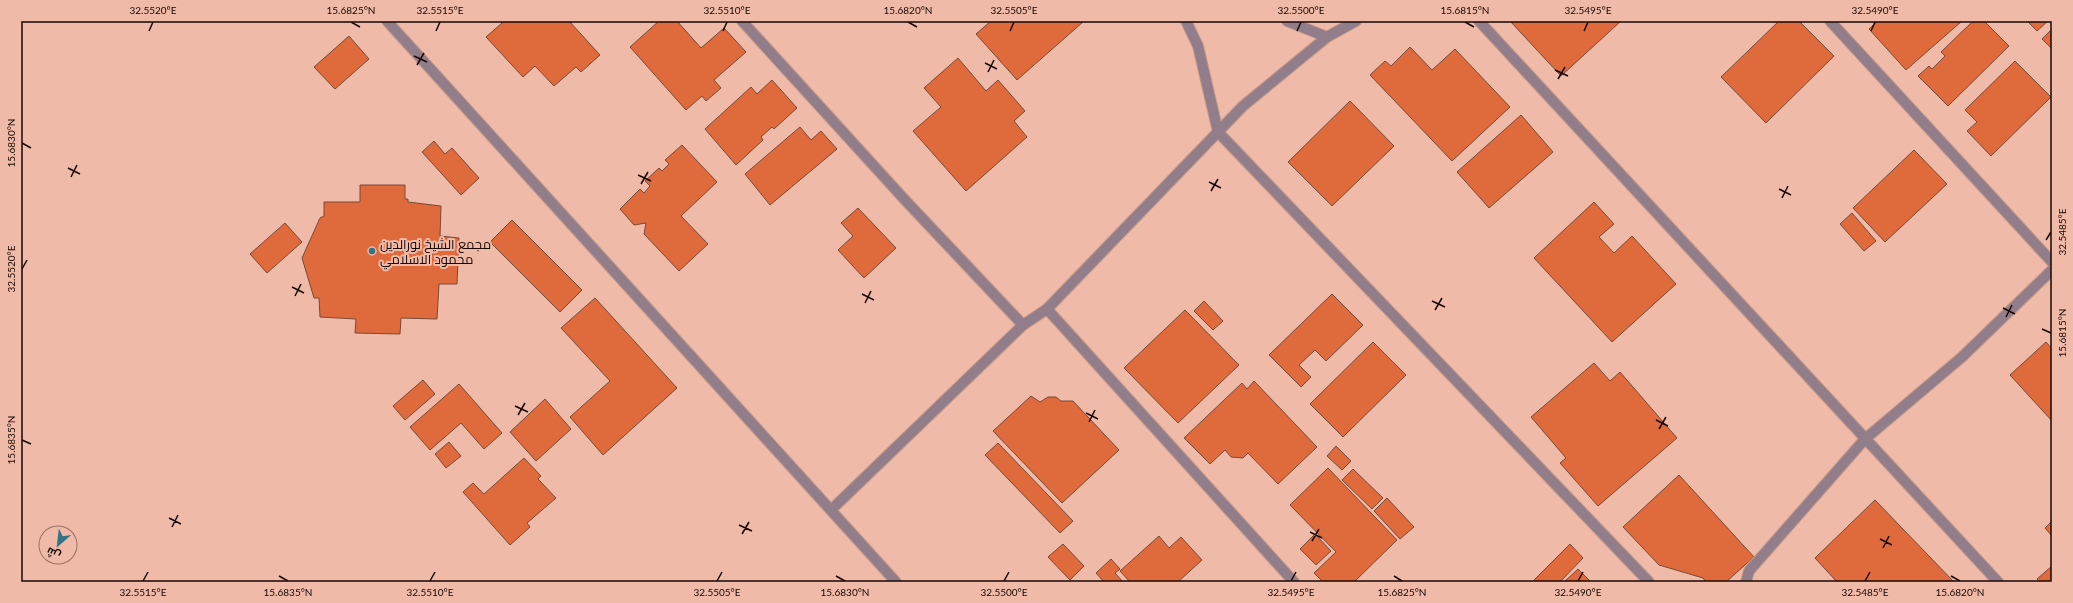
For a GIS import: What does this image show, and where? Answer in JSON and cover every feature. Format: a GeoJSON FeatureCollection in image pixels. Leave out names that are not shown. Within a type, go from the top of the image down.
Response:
{"type":"FeatureCollection","features":[{"type":"Feature","properties":{"kind":"street"},"geometry":{"type":"LineString","coordinates":[[387,21],[896,582]]}},
{"type":"Feature","properties":{"kind":"street"},"geometry":{"type":"LineString","coordinates":[[742,21],[905,200],[1023,325]]}},
{"type":"Feature","properties":{"kind":"street"},"geometry":{"type":"LineString","coordinates":[[1186,21],[1198,46],[1218,132],[1650,582]]}},
{"type":"Feature","properties":{"kind":"street"},"geometry":{"type":"LineString","coordinates":[[1287,21],[1327,37]]}},
{"type":"Feature","properties":{"kind":"street"},"geometry":{"type":"LineString","coordinates":[[832,510],[1023,325],[1047,309],[1243,106],[1327,37],[1356,21]]}},
{"type":"Feature","properties":{"kind":"street"},"geometry":{"type":"LineString","coordinates":[[1480,21],[1998,582]]}},
{"type":"Feature","properties":{"kind":"street"},"geometry":{"type":"LineString","coordinates":[[1830,21],[2052,262]]}},
{"type":"Feature","properties":{"kind":"street"},"geometry":{"type":"LineString","coordinates":[[1746,582],[1749,571],[1865,439],[1962,357],[2052,270]]}},
{"type":"Feature","properties":{"kind":"street"},"geometry":{"type":"LineString","coordinates":[[1047,309],[1294,582]]}},
{"type":"Feature","properties":{"kind":"building"},"geometry":{"type":"Polygon","coordinates":[[[500,21],[569,21],[600,55],[581,72],[576,67],[554,86],[535,66],[523,77],[486,37],[502,23],[500,21]]]}},
{"type":"Feature","properties":{"kind":"building"},"geometry":{"type":"Polygon","coordinates":[[[659,21],[677,21],[701,48],[724,28],[746,52],[714,80],[721,88],[706,101],[702,96],[686,110],[630,47],[659,21]]]}},
{"type":"Feature","properties":{"kind":"building"},"geometry":{"type":"Polygon","coordinates":[[[991,21],[1083,22],[1017,80],[976,34],[991,21]]]}},
{"type":"Feature","properties":{"kind":"building"},"geometry":{"type":"Polygon","coordinates":[[[1510,21],[1621,21],[1561,76],[1510,21]]]}},
{"type":"Feature","properties":{"kind":"building"},"geometry":{"type":"Polygon","coordinates":[[[1779,21],[1799,21],[1834,56],[1766,123],[1721,77],[1779,21]]]}},
{"type":"Feature","properties":{"kind":"building"},"geometry":{"type":"Polygon","coordinates":[[[1878,21],[1962,21],[1906,70],[1869,29],[1878,21]]]}},
{"type":"Feature","properties":{"kind":"building"},"geometry":{"type":"Polygon","coordinates":[[[1973,21],[1984,21],[2009,46],[1948,106],[1918,76],[1929,66],[1932,69],[1945,56],[1941,52],[1973,21]]]}},
{"type":"Feature","properties":{"kind":"building"},"geometry":{"type":"Polygon","coordinates":[[[2027,21],[2048,21],[2037,31],[2027,21]]]}},
{"type":"Feature","properties":{"kind":"building"},"geometry":{"type":"Polygon","coordinates":[[[2052,29],[2052,49],[2042,39],[2052,29]]]}},
{"type":"Feature","properties":{"kind":"building"},"geometry":{"type":"Polygon","coordinates":[[[349,36],[369,59],[335,89],[314,67],[349,36]]]}},
{"type":"Feature","properties":{"kind":"building"},"geometry":{"type":"Polygon","coordinates":[[[1410,47],[1432,70],[1455,49],[1510,107],[1452,161],[1370,75],[1385,61],[1391,66],[1410,47]]]}},
{"type":"Feature","properties":{"kind":"building"},"geometry":{"type":"Polygon","coordinates":[[[958,58],[986,91],[998,80],[1025,111],[1014,121],[1027,137],[966,191],[913,131],[941,107],[924,88],[958,58]]]}},
{"type":"Feature","properties":{"kind":"building"},"geometry":{"type":"Polygon","coordinates":[[[2015,61],[2051,97],[1991,156],[1967,131],[1977,122],[1965,110],[2015,61]]]}},
{"type":"Feature","properties":{"kind":"building"},"geometry":{"type":"Polygon","coordinates":[[[772,80],[797,108],[774,129],[772,127],[761,137],[763,140],[736,165],[705,129],[751,87],[757,94],[772,80]]]}},
{"type":"Feature","properties":{"kind":"building"},"geometry":{"type":"Polygon","coordinates":[[[1350,101],[1394,146],[1332,206],[1288,162],[1350,101]]]}},
{"type":"Feature","properties":{"kind":"building"},"geometry":{"type":"Polygon","coordinates":[[[1521,115],[1553,152],[1489,208],[1457,172],[1521,115]]]}},
{"type":"Feature","properties":{"kind":"building"},"geometry":{"type":"Polygon","coordinates":[[[800,127],[811,140],[821,131],[837,149],[770,205],[745,174],[800,127]]]}},
{"type":"Feature","properties":{"kind":"building"},"geometry":{"type":"Polygon","coordinates":[[[434,141],[445,154],[452,148],[479,178],[461,195],[422,152],[434,141]]]}},
{"type":"Feature","properties":{"kind":"building"},"geometry":{"type":"Polygon","coordinates":[[[682,145],[717,182],[681,216],[708,244],[679,271],[644,234],[646,223],[634,225],[620,209],[640,189],[644,193],[650,186],[645,181],[659,168],[662,171],[669,164],[665,160],[682,145]]]}},
{"type":"Feature","properties":{"kind":"building"},"geometry":{"type":"Polygon","coordinates":[[[1914,150],[1947,184],[1885,242],[1853,208],[1914,150]]]}},
{"type":"Feature","properties":{"kind":"building"},"geometry":{"type":"Polygon","coordinates":[[[360,185],[405,185],[405,199],[408,199],[408,202],[441,206],[440,236],[459,238],[457,284],[439,284],[437,319],[401,318],[400,334],[355,333],[356,319],[320,317],[319,298],[314,298],[302,258],[320,218],[324,216],[324,202],[360,202],[360,185]]]}},
{"type":"Feature","properties":{"kind":"building"},"geometry":{"type":"Polygon","coordinates":[[[1594,202],[1614,224],[1599,237],[1614,253],[1632,236],[1676,284],[1612,342],[1534,258],[1594,202]]]}},
{"type":"Feature","properties":{"kind":"building"},"geometry":{"type":"Polygon","coordinates":[[[858,208],[896,248],[864,278],[838,250],[853,236],[841,223],[858,208]]]}},
{"type":"Feature","properties":{"kind":"building"},"geometry":{"type":"Polygon","coordinates":[[[1852,213],[1876,241],[1864,251],[1840,224],[1852,213]]]}},
{"type":"Feature","properties":{"kind":"building"},"geometry":{"type":"Polygon","coordinates":[[[512,220],[582,290],[560,312],[490,242],[512,220]]]}},
{"type":"Feature","properties":{"kind":"building"},"geometry":{"type":"Polygon","coordinates":[[[285,223],[302,242],[267,273],[250,254],[285,223]]]}},
{"type":"Feature","properties":{"kind":"building"},"geometry":{"type":"Polygon","coordinates":[[[1332,294],[1363,325],[1326,361],[1315,350],[1299,365],[1311,377],[1301,387],[1269,355],[1332,294]]]}},
{"type":"Feature","properties":{"kind":"building"},"geometry":{"type":"Polygon","coordinates":[[[595,298],[677,388],[603,455],[570,417],[610,381],[561,328],[595,298]]]}},
{"type":"Feature","properties":{"kind":"building"},"geometry":{"type":"Polygon","coordinates":[[[1204,301],[1223,321],[1213,330],[1194,311],[1204,301]]]}},
{"type":"Feature","properties":{"kind":"building"},"geometry":{"type":"Polygon","coordinates":[[[1185,310],[1239,365],[1178,423],[1124,368],[1185,310]]]}},
{"type":"Feature","properties":{"kind":"building"},"geometry":{"type":"Polygon","coordinates":[[[1373,342],[1406,375],[1343,437],[1310,404],[1373,342]]]}},
{"type":"Feature","properties":{"kind":"building"},"geometry":{"type":"Polygon","coordinates":[[[2046,342],[2052,349],[2052,421],[2010,375],[2046,342]]]}},
{"type":"Feature","properties":{"kind":"building"},"geometry":{"type":"Polygon","coordinates":[[[1594,363],[1610,381],[1620,372],[1677,438],[1598,506],[1560,463],[1566,458],[1531,417],[1594,363]]]}},
{"type":"Feature","properties":{"kind":"building"},"geometry":{"type":"Polygon","coordinates":[[[423,380],[435,394],[405,420],[393,406],[423,380]]]}},
{"type":"Feature","properties":{"kind":"building"},"geometry":{"type":"Polygon","coordinates":[[[1254,381],[1317,447],[1278,484],[1248,453],[1243,458],[1231,457],[1225,450],[1210,464],[1184,438],[1242,383],[1247,389],[1254,381]]]}},
{"type":"Feature","properties":{"kind":"building"},"geometry":{"type":"Polygon","coordinates":[[[459,384],[502,433],[484,449],[461,423],[430,450],[410,427],[459,384]]]}},
{"type":"Feature","properties":{"kind":"building"},"geometry":{"type":"Polygon","coordinates":[[[1031,396],[1040,402],[1048,397],[1056,397],[1061,401],[1073,401],[1119,450],[1062,503],[993,431],[1031,396]]]}},
{"type":"Feature","properties":{"kind":"building"},"geometry":{"type":"Polygon","coordinates":[[[545,399],[571,429],[536,461],[510,432],[545,399]]]}},
{"type":"Feature","properties":{"kind":"building"},"geometry":{"type":"Polygon","coordinates":[[[449,442],[461,456],[446,468],[435,454],[449,442]]]}},
{"type":"Feature","properties":{"kind":"building"},"geometry":{"type":"Polygon","coordinates":[[[998,443],[1073,521],[1060,533],[985,455],[998,443]]]}},
{"type":"Feature","properties":{"kind":"building"},"geometry":{"type":"Polygon","coordinates":[[[1336,446],[1351,461],[1342,470],[1327,456],[1336,446]]]}},
{"type":"Feature","properties":{"kind":"building"},"geometry":{"type":"Polygon","coordinates":[[[524,458],[541,476],[538,479],[556,498],[527,523],[530,527],[510,545],[463,492],[473,483],[484,494],[524,458]]]}},
{"type":"Feature","properties":{"kind":"building"},"geometry":{"type":"Polygon","coordinates":[[[1328,468],[1397,540],[1354,582],[1323,582],[1314,573],[1336,552],[1290,505],[1328,468]]]}},
{"type":"Feature","properties":{"kind":"building"},"geometry":{"type":"Polygon","coordinates":[[[1353,469],[1383,498],[1372,509],[1342,480],[1353,469]]]}},
{"type":"Feature","properties":{"kind":"building"},"geometry":{"type":"Polygon","coordinates":[[[1679,475],[1754,557],[1726,582],[1706,582],[1703,578],[1659,565],[1623,527],[1679,475]]]}},
{"type":"Feature","properties":{"kind":"building"},"geometry":{"type":"Polygon","coordinates":[[[1387,498],[1414,527],[1400,539],[1374,511],[1387,498]]]}},
{"type":"Feature","properties":{"kind":"building"},"geometry":{"type":"Polygon","coordinates":[[[1875,500],[1954,582],[1837,582],[1815,558],[1875,500]]]}},
{"type":"Feature","properties":{"kind":"building"},"geometry":{"type":"Polygon","coordinates":[[[2052,521],[2052,536],[2045,528],[2052,521]]]}},
{"type":"Feature","properties":{"kind":"building"},"geometry":{"type":"Polygon","coordinates":[[[1315,534],[1331,551],[1316,565],[1300,549],[1315,534]]]}},
{"type":"Feature","properties":{"kind":"building"},"geometry":{"type":"Polygon","coordinates":[[[1159,536],[1169,548],[1181,537],[1202,560],[1178,582],[1130,582],[1120,571],[1159,536]]]}},
{"type":"Feature","properties":{"kind":"building"},"geometry":{"type":"Polygon","coordinates":[[[1063,544],[1084,566],[1070,580],[1048,557],[1063,544]]]}},
{"type":"Feature","properties":{"kind":"building"},"geometry":{"type":"Polygon","coordinates":[[[1570,544],[1583,558],[1560,582],[1532,582],[1570,544]]]}},
{"type":"Feature","properties":{"kind":"building"},"geometry":{"type":"Polygon","coordinates":[[[1111,559],[1120,569],[1115,573],[1123,582],[1104,582],[1096,573],[1111,559]]]}},
{"type":"Feature","properties":{"kind":"building"},"geometry":{"type":"Polygon","coordinates":[[[2052,566],[2052,582],[2040,582],[2037,579],[2052,566]]]}},
{"type":"Feature","properties":{"kind":"building"},"geometry":{"type":"Polygon","coordinates":[[[1578,569],[1591,582],[1564,582],[1578,569]]]}},
{"type":"Feature","properties":{"kind":"place","name":"مجمع الشيخ نورالدين محمود الاسلامي"},"geometry":{"type":"Point","coordinates":[372,251]}}]}
